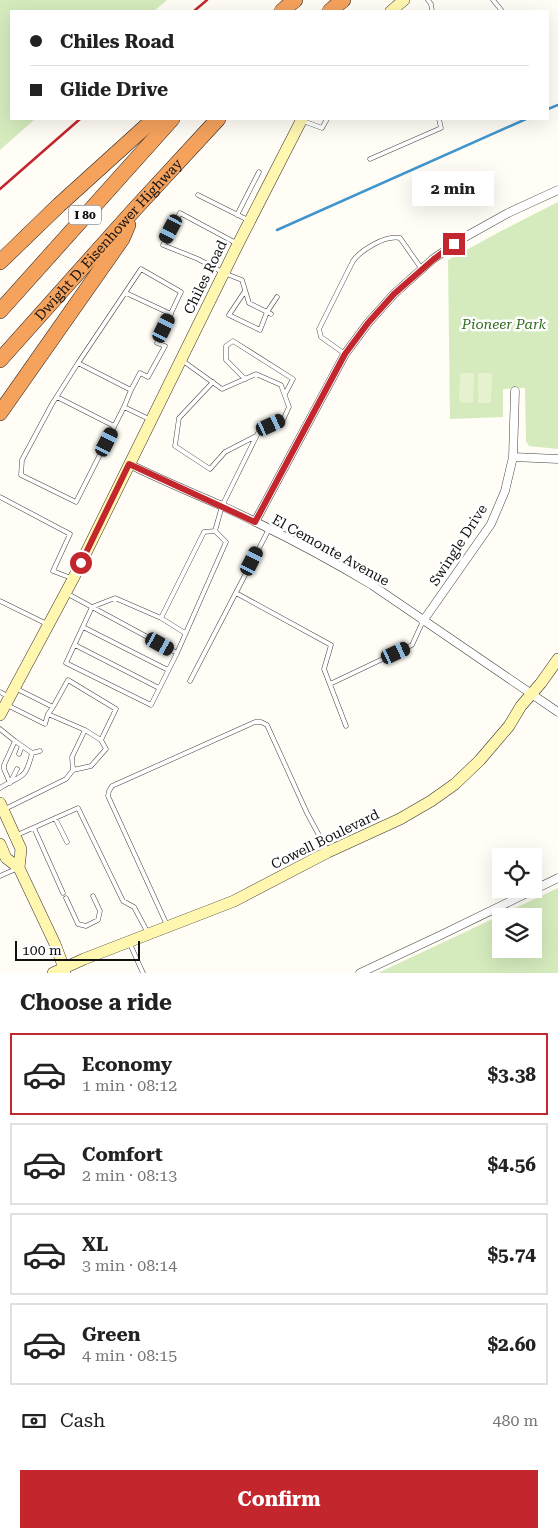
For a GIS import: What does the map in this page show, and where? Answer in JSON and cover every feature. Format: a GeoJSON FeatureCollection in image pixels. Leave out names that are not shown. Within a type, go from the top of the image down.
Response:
{"type":"FeatureCollection","features":[{"type":"Feature","properties":{"kind":"highway"},"geometry":{"type":"LineString","coordinates":[[283,10],[295,0]]}},
{"type":"Feature","properties":{"kind":"highway"},"geometry":{"type":"LineString","coordinates":[[331,10],[343,0]]}},
{"type":"Feature","properties":{"kind":"highway"},"geometry":{"type":"LineString","coordinates":[[0,262],[59,205],[153,120]]}},
{"type":"Feature","properties":{"kind":"highway","name":"I 80"},"geometry":{"type":"LineString","coordinates":[[0,311],[171,120]]}},
{"type":"Feature","properties":{"kind":"highway","name":"Dwight D. Eisenhower Highway"},"geometry":{"type":"LineString","coordinates":[[0,360],[217,120]]}},
{"type":"Feature","properties":{"kind":"highway"},"geometry":{"type":"LineString","coordinates":[[0,413],[122,239],[134,210]]}},
{"type":"Feature","properties":{"kind":"street"},"geometry":{"type":"LineString","coordinates":[[392,10],[404,0]]}},
{"type":"Feature","properties":{"kind":"street","name":"Chiles Road"},"geometry":{"type":"LineString","coordinates":[[0,716],[8,696],[73,580],[301,120]]}},
{"type":"Feature","properties":{"kind":"street"},"geometry":{"type":"LineString","coordinates":[[255,522],[345,354],[368,323],[388,301],[444,251],[486,224],[558,190]]}},
{"type":"Feature","properties":{"kind":"street","name":"Swingle Drive"},"geometry":{"type":"LineString","coordinates":[[423,621],[490,524],[505,491],[512,457],[514,391]]}},
{"type":"Feature","properties":{"kind":"street"},"geometry":{"type":"LineString","coordinates":[[512,457],[558,459]]}},
{"type":"Feature","properties":{"kind":"street","name":"El Cemonte Avenue"},"geometry":{"type":"LineString","coordinates":[[129,464],[222,506],[346,569],[558,712]]}},
{"type":"Feature","properties":{"kind":"street","name":"Cowell Boulevard"},"geometry":{"type":"LineString","coordinates":[[63,972],[129,942],[234,901],[328,852],[400,819],[431,801],[455,784],[480,760],[509,726],[558,659]]}},
{"type":"Feature","properties":{"kind":"street"},"geometry":{"type":"LineString","coordinates":[[1,806],[21,849],[20,868],[55,944],[63,972]]}},
{"type":"Feature","properties":{"kind":"street"},"geometry":{"type":"LineString","coordinates":[[0,844],[6,858],[20,868]]}},
{"type":"Feature","properties":{"kind":"street"},"geometry":{"type":"LineString","coordinates":[[360,973],[558,878]]}},
{"type":"Feature","properties":{"kind":"lane"},"geometry":{"type":"LineString","coordinates":[[492,0],[501,10]]}},
{"type":"Feature","properties":{"kind":"lane"},"geometry":{"type":"LineString","coordinates":[[301,120],[322,128],[326,120]]}},
{"type":"Feature","properties":{"kind":"lane"},"geometry":{"type":"LineString","coordinates":[[370,160],[440,128],[439,120]]}},
{"type":"Feature","properties":{"kind":"lane"},"geometry":{"type":"LineString","coordinates":[[237,215],[259,172]]}},
{"type":"Feature","properties":{"kind":"lane"},"geometry":{"type":"LineString","coordinates":[[198,195],[250,221]]}},
{"type":"Feature","properties":{"kind":"lane"},"geometry":{"type":"LineString","coordinates":[[238,244],[180,213],[163,245],[242,280],[248,303],[269,313]]}},
{"type":"Feature","properties":{"kind":"lane"},"geometry":{"type":"LineString","coordinates":[[345,354],[321,337],[319,328],[358,254],[396,237],[400,238],[422,269]]}},
{"type":"Feature","properties":{"kind":"lane"},"geometry":{"type":"LineString","coordinates":[[142,269],[181,292],[171,314],[157,343],[165,346],[161,354],[148,377],[140,373],[76,502],[21,475],[22,460],[56,397],[142,269]]}},
{"type":"Feature","properties":{"kind":"lane"},"geometry":{"type":"LineString","coordinates":[[245,291],[229,315],[260,330],[277,297]]}},
{"type":"Feature","properties":{"kind":"lane"},"geometry":{"type":"LineString","coordinates":[[126,293],[171,314]]}},
{"type":"Feature","properties":{"kind":"lane"},"geometry":{"type":"LineString","coordinates":[[245,379],[226,360],[226,346],[233,341],[293,379],[285,394]]}},
{"type":"Feature","properties":{"kind":"lane"},"geometry":{"type":"LineString","coordinates":[[181,359],[222,389],[256,374],[281,385],[289,407],[283,420],[259,431],[222,506],[215,531]]}},
{"type":"Feature","properties":{"kind":"lane"},"geometry":{"type":"LineString","coordinates":[[78,363],[132,390]]}},
{"type":"Feature","properties":{"kind":"lane"},"geometry":{"type":"LineString","coordinates":[[213,382],[179,418],[175,446],[210,469],[225,452],[257,436]]}},
{"type":"Feature","properties":{"kind":"lane"},"geometry":{"type":"LineString","coordinates":[[56,397],[114,426]]}},
{"type":"Feature","properties":{"kind":"lane"},"geometry":{"type":"LineString","coordinates":[[124,407],[151,420]]}},
{"type":"Feature","properties":{"kind":"lane"},"geometry":{"type":"LineString","coordinates":[[0,497],[70,534],[53,570],[73,580]]}},
{"type":"Feature","properties":{"kind":"lane"},"geometry":{"type":"LineString","coordinates":[[190,680],[269,529]]}},
{"type":"Feature","properties":{"kind":"lane"},"geometry":{"type":"LineString","coordinates":[[161,618],[204,532],[215,531]]}},
{"type":"Feature","properties":{"kind":"lane"},"geometry":{"type":"LineString","coordinates":[[185,633],[161,618],[115,598],[92,607],[66,663],[151,705],[177,653],[226,542],[215,531]]}},
{"type":"Feature","properties":{"kind":"lane"},"geometry":{"type":"LineString","coordinates":[[65,593],[177,653]]}},
{"type":"Feature","properties":{"kind":"lane"},"geometry":{"type":"LineString","coordinates":[[236,593],[331,645],[324,669],[346,726]]}},
{"type":"Feature","properties":{"kind":"lane"},"geometry":{"type":"LineString","coordinates":[[0,600],[49,625]]}},
{"type":"Feature","properties":{"kind":"lane"},"geometry":{"type":"LineString","coordinates":[[330,684],[412,645],[423,621]]}},
{"type":"Feature","properties":{"kind":"lane"},"geometry":{"type":"LineString","coordinates":[[83,627],[168,670]]}},
{"type":"Feature","properties":{"kind":"lane"},"geometry":{"type":"LineString","coordinates":[[75,645],[159,688]]}},
{"type":"Feature","properties":{"kind":"lane"},"geometry":{"type":"LineString","coordinates":[[8,696],[45,724],[48,714],[68,680],[116,709],[101,740]]}},
{"type":"Feature","properties":{"kind":"lane"},"geometry":{"type":"LineString","coordinates":[[8,696],[53,707]]}},
{"type":"Feature","properties":{"kind":"lane"},"geometry":{"type":"LineString","coordinates":[[1,806],[66,779],[73,770],[91,766],[106,749],[101,740],[85,730],[48,714]]}},
{"type":"Feature","properties":{"kind":"lane"},"geometry":{"type":"LineString","coordinates":[[168,927],[108,796],[112,786],[255,722],[261,722],[267,725],[307,813],[328,852]]}},
{"type":"Feature","properties":{"kind":"lane"},"geometry":{"type":"LineString","coordinates":[[0,729],[32,753],[40,751]]}},
{"type":"Feature","properties":{"kind":"lane"},"geometry":{"type":"LineString","coordinates":[[73,770],[72,757],[85,730]]}},
{"type":"Feature","properties":{"kind":"lane"},"geometry":{"type":"LineString","coordinates":[[10,782],[4,765],[15,741]]}},
{"type":"Feature","properties":{"kind":"lane"},"geometry":{"type":"LineString","coordinates":[[20,754],[22,746]]}},
{"type":"Feature","properties":{"kind":"lane"},"geometry":{"type":"LineString","coordinates":[[0,788],[22,777],[28,767],[32,753]]}},
{"type":"Feature","properties":{"kind":"lane"},"geometry":{"type":"LineString","coordinates":[[10,782],[18,769]]}},
{"type":"Feature","properties":{"kind":"lane"},"geometry":{"type":"LineString","coordinates":[[15,836],[78,808],[123,901],[134,907],[149,935]]}},
{"type":"Feature","properties":{"kind":"lane"},"geometry":{"type":"LineString","coordinates":[[55,818],[67,842]]}},
{"type":"Feature","properties":{"kind":"lane"},"geometry":{"type":"LineString","coordinates":[[34,828],[63,893]]}},
{"type":"Feature","properties":{"kind":"lane"},"geometry":{"type":"LineString","coordinates":[[0,876],[20,868]]}},
{"type":"Feature","properties":{"kind":"lane"},"geometry":{"type":"LineString","coordinates":[[66,898],[78,924],[86,926],[98,920],[100,911],[93,896]]}},
{"type":"Feature","properties":{"kind":"lane"},"geometry":{"type":"LineString","coordinates":[[129,942],[143,973]]}},
{"type":"Feature","properties":{"kind":"green space"},"geometry":{"type":"Polygon","coordinates":[[[0,0],[167,0],[155,10],[10,10],[10,120],[34,120],[0,150],[0,0]]]}},
{"type":"Feature","properties":{"kind":"green space","name":"Pioneer Park"},"geometry":{"type":"Polygon","coordinates":[[[558,202],[558,449],[529,446],[526,441],[525,388],[503,389],[503,417],[450,419],[448,260],[558,202]]]}},
{"type":"Feature","properties":{"kind":"green space"},"geometry":{"type":"Polygon","coordinates":[[[460,373],[474,373],[473,403],[459,402],[460,373]]]}},
{"type":"Feature","properties":{"kind":"green space"},"geometry":{"type":"Polygon","coordinates":[[[478,373],[492,373],[491,403],[478,403],[478,373]]]}},
{"type":"Feature","properties":{"kind":"green space"},"geometry":{"type":"Polygon","coordinates":[[[558,888],[558,973],[378,973],[492,919],[492,958],[542,958],[542,908],[516,908],[537,898],[542,898],[542,896],[558,888]]]}},
{"type":"Feature","properties":{"kind":"waterway"},"geometry":{"type":"LineString","coordinates":[[549,109],[558,105]]}},
{"type":"Feature","properties":{"kind":"waterway"},"geometry":{"type":"LineString","coordinates":[[277,230],[524,120]]}},
{"type":"Feature","properties":{"kind":"railway"},"geometry":{"type":"LineString","coordinates":[[195,10],[207,0]]}},
{"type":"Feature","properties":{"kind":"railway"},"geometry":{"type":"LineString","coordinates":[[0,189],[79,120]]}},
{"type":"Feature","properties":{"kind":"route"},"geometry":{"type":"LineString","coordinates":[[81,563],[129,464],[255,522],[345,354],[368,323],[394,294],[454,244]]}}]}
